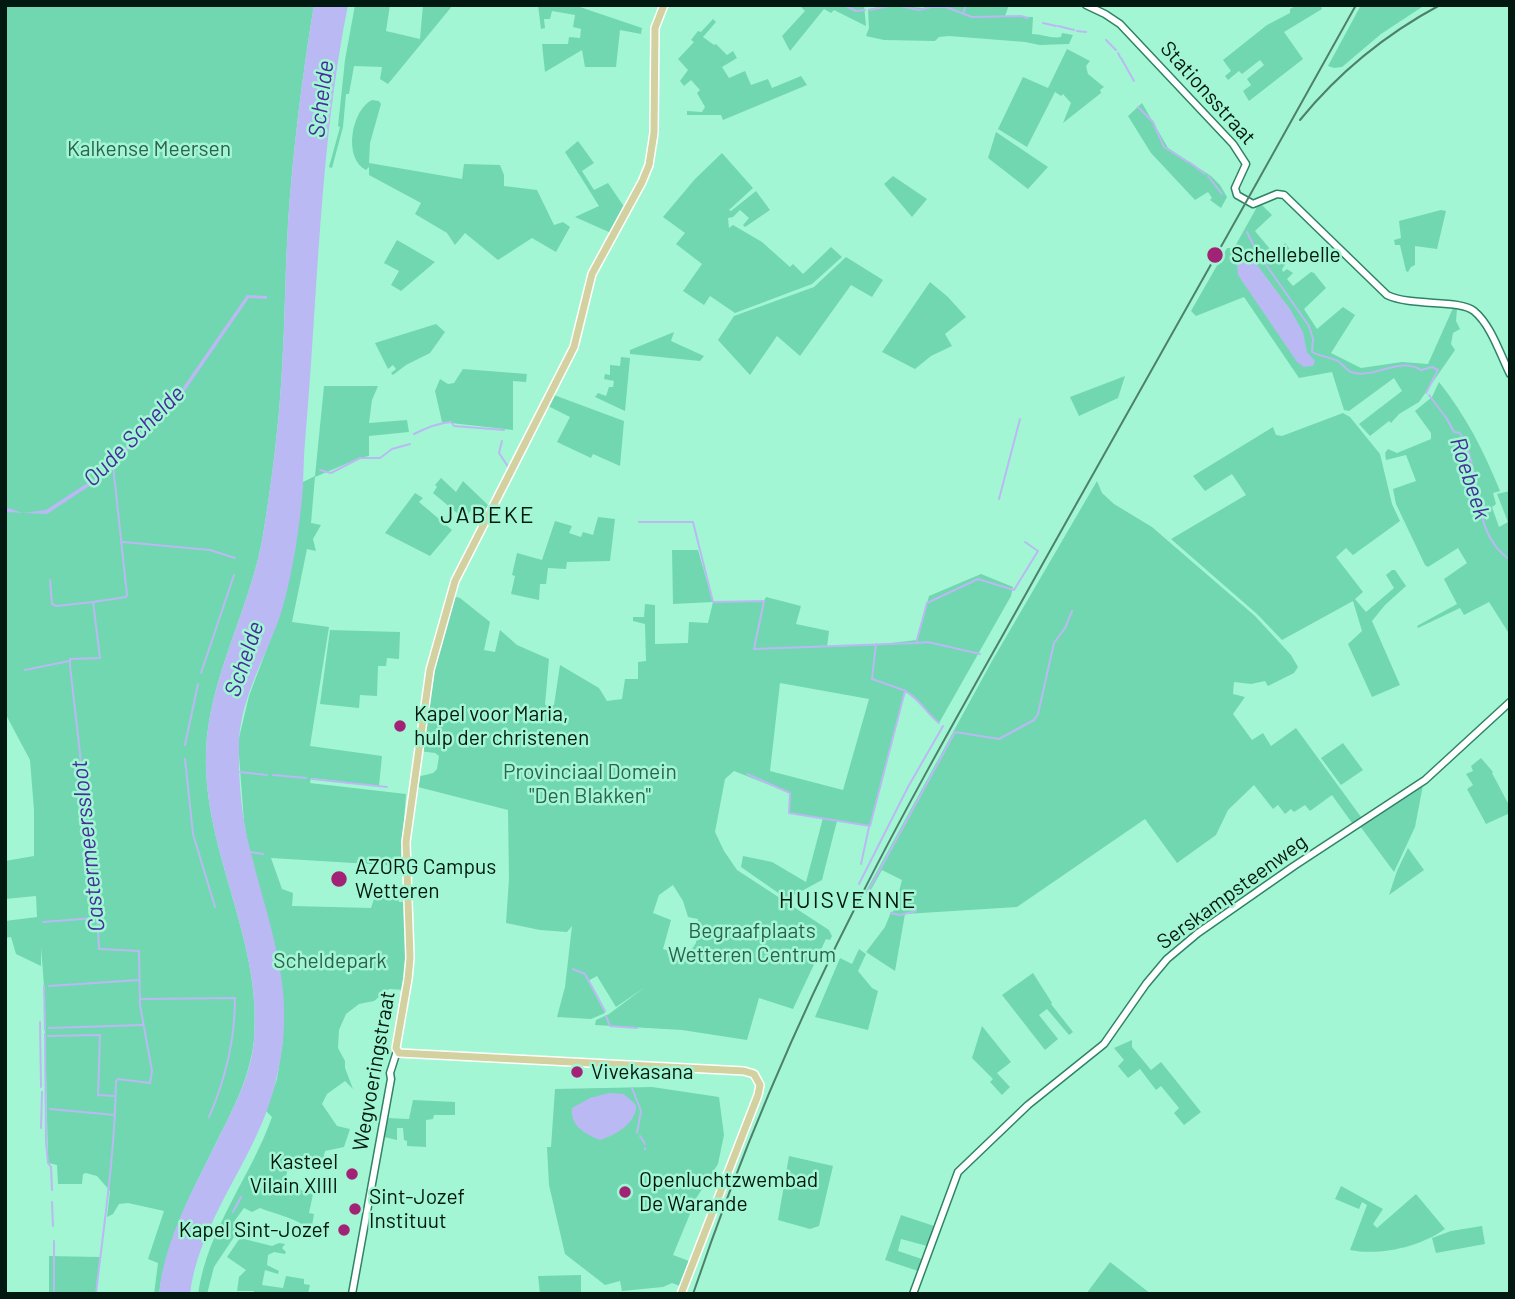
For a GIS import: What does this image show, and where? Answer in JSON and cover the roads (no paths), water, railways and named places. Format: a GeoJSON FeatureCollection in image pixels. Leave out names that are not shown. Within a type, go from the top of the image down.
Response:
{"type":"FeatureCollection","features":[{"type":"Feature","properties":{"kind":"main road","name":"Wegvoeringstraat"},"geometry":{"type":"LineString","coordinates":[[397,1051],[410,958],[407,835],[426,686],[447,605],[460,571],[574,347],[592,275],[649,165],[654,133],[655,28],[664,5]]}},
{"type":"Feature","properties":{"kind":"main road"},"geometry":{"type":"LineString","coordinates":[[397,1051],[752,1073],[760,1085],[758,1095],[681,1294]]}},
{"type":"Feature","properties":{"kind":"street","name":"Stationsstraat"},"geometry":{"type":"LineString","coordinates":[[1086,5],[1120,24],[1202,108],[1237,149],[1246,164],[1234,190],[1238,197],[1253,204],[1277,194],[1284,195],[1387,295],[1414,303],[1459,305],[1476,313],[1490,333],[1510,374]]}},
{"type":"Feature","properties":{"kind":"street","name":"Serskampsteenweg"},"geometry":{"type":"LineString","coordinates":[[913,1294],[954,1177],[1028,1105],[1104,1044],[1167,959],[1198,933],[1430,776],[1510,702]]}},
{"type":"Feature","properties":{"kind":"street","name":"Wegvoeringstraat"},"geometry":{"type":"LineString","coordinates":[[352,1294],[390,1073],[397,1051]]}},
{"type":"Feature","properties":{"kind":"water","name":"Schelde"},"geometry":{"type":"Polygon","coordinates":[[[314,5],[348,5],[338,59],[325,168],[302,500],[285,600],[249,695],[240,728],[239,745],[243,816],[280,970],[283,1040],[276,1082],[266,1113],[210,1227],[194,1271],[190,1294],[159,1294],[162,1273],[175,1231],[242,1088],[250,1065],[254,1040],[250,967],[214,826],[206,753],[214,698],[257,562],[269,494],[281,390],[292,168],[314,5]]]}},
{"type":"Feature","properties":{"kind":"water"},"geometry":{"type":"Polygon","coordinates":[[[1246,250],[1290,309],[1303,332],[1307,352],[1315,361],[1313,366],[1304,367],[1297,362],[1238,275],[1237,264],[1246,250]]]}},
{"type":"Feature","properties":{"kind":"water"},"geometry":{"type":"Polygon","coordinates":[[[247,295],[267,296],[267,299],[249,298],[180,398],[97,481],[47,514],[24,513],[46,510],[95,478],[177,396],[247,295]]]}},
{"type":"Feature","properties":{"kind":"water"},"geometry":{"type":"Polygon","coordinates":[[[5,507],[22,513],[5,512],[5,507]]]}},
{"type":"Feature","properties":{"kind":"water"},"geometry":{"type":"Polygon","coordinates":[[[609,1093],[624,1094],[636,1105],[635,1111],[629,1123],[613,1135],[600,1140],[584,1132],[576,1124],[572,1108],[590,1098],[609,1093]]]}},
{"type":"Feature","properties":{"kind":"waterway","name":"Roebeek"},"geometry":{"type":"LineString","coordinates":[[844,5],[856,11],[865,10]]}},
{"type":"Feature","properties":{"kind":"waterway","name":"Roebeek"},"geometry":{"type":"LineString","coordinates":[[869,10],[894,5]]}},
{"type":"Feature","properties":{"kind":"waterway","name":"Roebeek"},"geometry":{"type":"LineString","coordinates":[[896,5],[919,10],[946,7],[972,17],[1028,18]]}},
{"type":"Feature","properties":{"kind":"waterway"},"geometry":{"type":"LineString","coordinates":[[963,14],[966,5]]}},
{"type":"Feature","properties":{"kind":"waterway","name":"Roebeek"},"geometry":{"type":"LineString","coordinates":[[1043,23],[1056,26]]}},
{"type":"Feature","properties":{"kind":"waterway","name":"Roebeek"},"geometry":{"type":"LineString","coordinates":[[1058,26],[1074,30]]}},
{"type":"Feature","properties":{"kind":"waterway","name":"Roebeek"},"geometry":{"type":"LineString","coordinates":[[1077,31],[1086,32]]}},
{"type":"Feature","properties":{"kind":"waterway","name":"Roebeek"},"geometry":{"type":"LineString","coordinates":[[1106,40],[1116,50]]}},
{"type":"Feature","properties":{"kind":"waterway","name":"Roebeek"},"geometry":{"type":"LineString","coordinates":[[1118,53],[1120,57]]}},
{"type":"Feature","properties":{"kind":"waterway","name":"Roebeek"},"geometry":{"type":"LineString","coordinates":[[1121,58],[1134,81]]}},
{"type":"Feature","properties":{"kind":"waterway","name":"Roebeek"},"geometry":{"type":"LineString","coordinates":[[1138,107],[1153,122],[1164,147],[1188,162]]}},
{"type":"Feature","properties":{"kind":"waterway","name":"Roebeek"},"geometry":{"type":"LineString","coordinates":[[1189,162],[1205,174]]}},
{"type":"Feature","properties":{"kind":"waterway","name":"Roebeek"},"geometry":{"type":"LineString","coordinates":[[1208,176],[1222,194]]}},
{"type":"Feature","properties":{"kind":"waterway","name":"Roebeek"},"geometry":{"type":"LineString","coordinates":[[1247,232],[1257,252],[1309,326],[1313,339],[1312,352],[1338,361],[1349,371],[1359,374],[1404,366],[1421,370],[1432,367],[1438,370],[1426,393]]}},
{"type":"Feature","properties":{"kind":"waterway","name":"Roebeek"},"geometry":{"type":"LineString","coordinates":[[1429,395],[1454,432],[1460,433],[1472,465],[1482,517],[1488,533],[1497,548],[1510,560]]}},
{"type":"Feature","properties":{"kind":"waterway"},"geometry":{"type":"LineString","coordinates":[[999,499],[1020,419]]}},
{"type":"Feature","properties":{"kind":"waterway"},"geometry":{"type":"LineString","coordinates":[[414,434],[441,423],[451,422],[454,426],[504,430]]}},
{"type":"Feature","properties":{"kind":"waterway"},"geometry":{"type":"LineString","coordinates":[[502,441],[499,453],[509,468]]}},
{"type":"Feature","properties":{"kind":"waterway"},"geometry":{"type":"LineString","coordinates":[[320,470],[331,473],[360,458],[380,458],[392,449],[410,444]]}},
{"type":"Feature","properties":{"kind":"waterway","name":"Castermeerssloot"},"geometry":{"type":"LineString","coordinates":[[96,1294],[111,1161],[116,1081],[118,1079],[150,1083],[152,1071],[140,1005],[139,951],[99,949],[70,666],[70,659],[100,658],[93,602],[127,595],[113,465]]}},
{"type":"Feature","properties":{"kind":"waterway"},"geometry":{"type":"LineString","coordinates":[[639,522],[693,522],[713,602],[764,601],[754,649],[916,643],[927,603],[978,579],[1014,590],[1038,551],[1025,542]]}},
{"type":"Feature","properties":{"kind":"waterway"},"geometry":{"type":"LineString","coordinates":[[123,542],[210,550],[235,558]]}},
{"type":"Feature","properties":{"kind":"waterway"},"geometry":{"type":"LineString","coordinates":[[201,673],[234,575]]}},
{"type":"Feature","properties":{"kind":"waterway"},"geometry":{"type":"LineString","coordinates":[[50,580],[52,604],[56,606],[93,602]]}},
{"type":"Feature","properties":{"kind":"waterway"},"geometry":{"type":"LineString","coordinates":[[867,893],[955,732],[999,739],[1034,720],[1038,714],[1054,643],[1065,628],[1072,611]]}},
{"type":"Feature","properties":{"kind":"waterway"},"geometry":{"type":"LineString","coordinates":[[916,643],[928,642],[980,654]]}},
{"type":"Feature","properties":{"kind":"waterway"},"geometry":{"type":"LineString","coordinates":[[876,644],[872,679],[906,691]]}},
{"type":"Feature","properties":{"kind":"waterway"},"geometry":{"type":"LineString","coordinates":[[25,670],[69,661]]}},
{"type":"Feature","properties":{"kind":"waterway"},"geometry":{"type":"LineString","coordinates":[[185,745],[198,684]]}},
{"type":"Feature","properties":{"kind":"waterway"},"geometry":{"type":"LineString","coordinates":[[747,774],[790,793],[789,813],[870,826],[905,691],[939,723]]}},
{"type":"Feature","properties":{"kind":"waterway"},"geometry":{"type":"LineString","coordinates":[[859,884],[908,787],[943,726]]}},
{"type":"Feature","properties":{"kind":"waterway"},"geometry":{"type":"LineString","coordinates":[[185,759],[193,834],[215,907]]}},
{"type":"Feature","properties":{"kind":"waterway"},"geometry":{"type":"LineString","coordinates":[[240,772],[267,775]]}},
{"type":"Feature","properties":{"kind":"waterway"},"geometry":{"type":"LineString","coordinates":[[273,775],[306,778]]}},
{"type":"Feature","properties":{"kind":"waterway"},"geometry":{"type":"LineString","coordinates":[[312,779],[387,787]]}},
{"type":"Feature","properties":{"kind":"waterway"},"geometry":{"type":"LineString","coordinates":[[861,864],[869,827]]}},
{"type":"Feature","properties":{"kind":"waterway"},"geometry":{"type":"LineString","coordinates":[[250,852],[263,854]]}},
{"type":"Feature","properties":{"kind":"waterway"},"geometry":{"type":"LineString","coordinates":[[891,913],[900,915],[916,911]]}},
{"type":"Feature","properties":{"kind":"waterway"},"geometry":{"type":"LineString","coordinates":[[43,922],[94,918]]}},
{"type":"Feature","properties":{"kind":"waterway"},"geometry":{"type":"LineString","coordinates":[[573,969],[585,974],[605,1011]]}},
{"type":"Feature","properties":{"kind":"waterway"},"geometry":{"type":"LineString","coordinates":[[49,986],[139,980]]}},
{"type":"Feature","properties":{"kind":"waterway"},"geometry":{"type":"LineString","coordinates":[[44,986],[45,1030]]}},
{"type":"Feature","properties":{"kind":"waterway"},"geometry":{"type":"LineString","coordinates":[[141,999],[235,998],[228,1059],[209,1117]]}},
{"type":"Feature","properties":{"kind":"waterway"},"geometry":{"type":"LineString","coordinates":[[606,1016],[610,1026],[637,1028]]}},
{"type":"Feature","properties":{"kind":"waterway"},"geometry":{"type":"LineString","coordinates":[[40,1022],[41,1087]]}},
{"type":"Feature","properties":{"kind":"waterway"},"geometry":{"type":"LineString","coordinates":[[49,1028],[142,1025]]}},
{"type":"Feature","properties":{"kind":"waterway"},"geometry":{"type":"LineString","coordinates":[[45,1034],[46,1142],[52,1190]]}},
{"type":"Feature","properties":{"kind":"waterway"},"geometry":{"type":"LineString","coordinates":[[48,1036],[100,1035],[98,1095],[114,1096]]}},
{"type":"Feature","properties":{"kind":"waterway"},"geometry":{"type":"LineString","coordinates":[[632,1088],[641,1111],[637,1133]]}},
{"type":"Feature","properties":{"kind":"waterway"},"geometry":{"type":"LineString","coordinates":[[41,1128],[42,1092]]}},
{"type":"Feature","properties":{"kind":"waterway"},"geometry":{"type":"LineString","coordinates":[[50,1109],[115,1115]]}},
{"type":"Feature","properties":{"kind":"waterway"},"geometry":{"type":"LineString","coordinates":[[640,1136],[645,1144]]}},
{"type":"Feature","properties":{"kind":"waterway"},"geometry":{"type":"LineString","coordinates":[[233,1212],[241,1197]]}},
{"type":"Feature","properties":{"kind":"waterway"},"geometry":{"type":"LineString","coordinates":[[52,1202],[53,1226]]}},
{"type":"Feature","properties":{"kind":"waterway"},"geometry":{"type":"LineString","coordinates":[[227,1229],[229,1220]]}},
{"type":"Feature","properties":{"kind":"waterway"},"geometry":{"type":"LineString","coordinates":[[54,1241],[54,1294]]}},
{"type":"Feature","properties":{"kind":"railway"},"geometry":{"type":"LineString","coordinates":[[693,1294],[769,1093],[813,994],[882,856],[1356,5]]}},
{"type":"Feature","properties":{"kind":"railway"},"geometry":{"type":"LineString","coordinates":[[1300,120],[1364,55],[1401,28],[1440,5]]}},
{"type":"Feature","properties":{"kind":"place","name":"Schellebelle"},"geometry":{"type":"Point","coordinates":[1215,255]}},
{"type":"Feature","properties":{"kind":"place","name":"Kapel voor Maria, hulp der christenen"},"geometry":{"type":"Point","coordinates":[400,726]}},
{"type":"Feature","properties":{"kind":"place","name":"AZORG Campus Wetteren"},"geometry":{"type":"Point","coordinates":[339,879]}},
{"type":"Feature","properties":{"kind":"place","name":"Vivekasana"},"geometry":{"type":"Point","coordinates":[577,1072]}},
{"type":"Feature","properties":{"kind":"place","name":"Kasteel Vilain XIIII"},"geometry":{"type":"Point","coordinates":[352,1174]}},
{"type":"Feature","properties":{"kind":"place","name":"Openluchtzwembad De Warande"},"geometry":{"type":"Point","coordinates":[625,1192]}},
{"type":"Feature","properties":{"kind":"place","name":"Sint-Jozef Instituut"},"geometry":{"type":"Point","coordinates":[355,1209]}},
{"type":"Feature","properties":{"kind":"place","name":"Kapel Sint-Jozef"},"geometry":{"type":"Point","coordinates":[344,1230]}},
{"type":"Feature","properties":{"kind":"district","name":"JABEKE"},"geometry":{"type":"Point","coordinates":[488,515]}},
{"type":"Feature","properties":{"kind":"district","name":"HUISVENNE"},"geometry":{"type":"Point","coordinates":[848,900]}},
{"type":"Feature","properties":{"kind":"park label","name":"Kalkense Meersen"},"geometry":{"type":"Point","coordinates":[149,149]}},
{"type":"Feature","properties":{"kind":"park label","name":"Provinciaal Domein \"Den Blakken\""},"geometry":{"type":"Point","coordinates":[590,784]}},
{"type":"Feature","properties":{"kind":"park label","name":"Begraafplaats Wetteren Centrum"},"geometry":{"type":"Point","coordinates":[752,943]}},
{"type":"Feature","properties":{"kind":"park label","name":"Scheldepark"},"geometry":{"type":"Point","coordinates":[330,961]}},
{"type":"Feature","properties":{"kind":"water label","name":"Oude Schelde"},"geometry":{"type":"Point","coordinates":[134,436]}}]}
